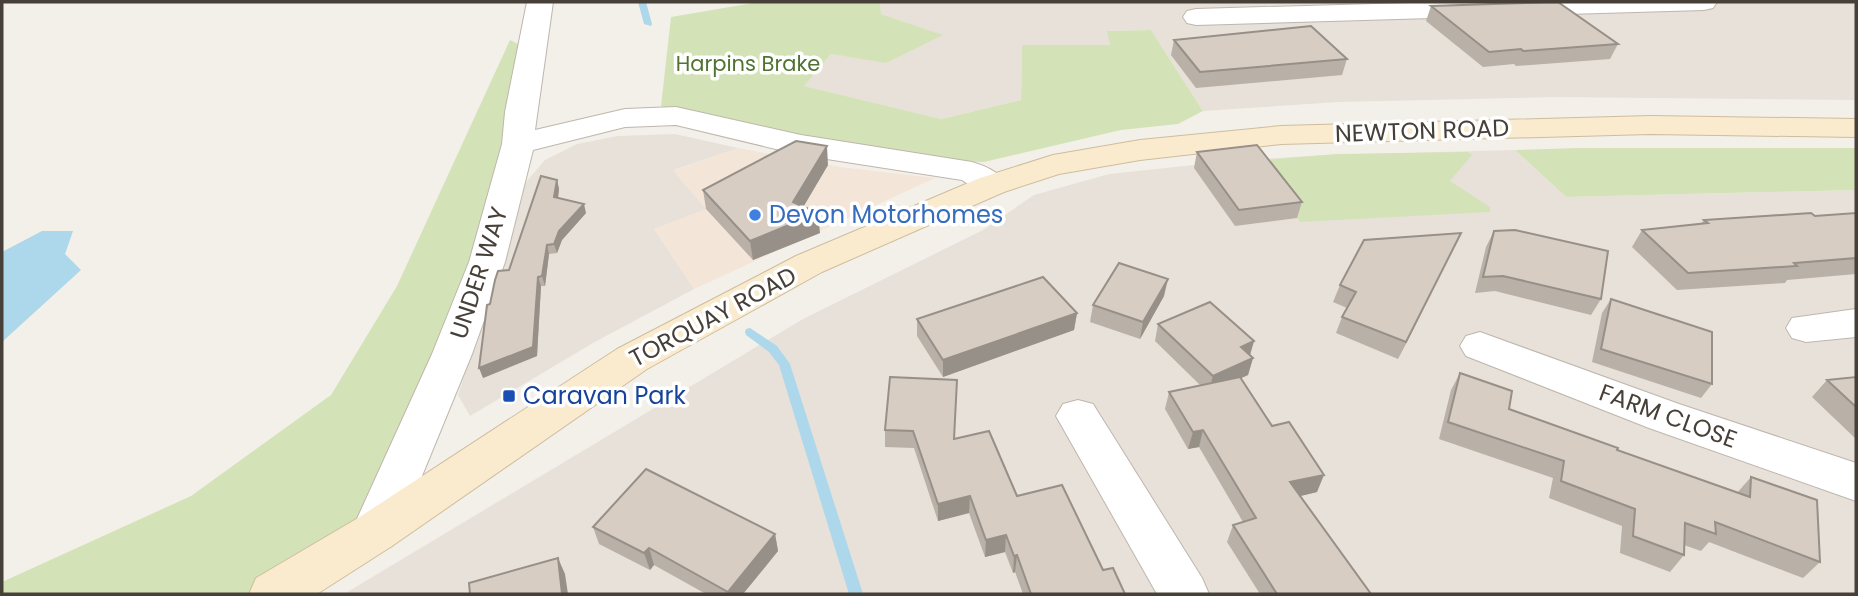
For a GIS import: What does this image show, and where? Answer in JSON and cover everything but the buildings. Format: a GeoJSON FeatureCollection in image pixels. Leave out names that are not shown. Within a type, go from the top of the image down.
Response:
{"type":"FeatureCollection","features":[{"type":"Feature","properties":{"kind":"street","name":"UNDER WAY"},"geometry":{"type":"LineString","coordinates":[[375,532],[452,354],[487,261],[518,144],[520,112],[540,2]]}},
{"type":"Feature","properties":{"kind":"street"},"geometry":{"type":"LineString","coordinates":[[1196,17],[1704,2]]}},
{"type":"Feature","properties":{"kind":"street"},"geometry":{"type":"LineString","coordinates":[[518,144],[625,118],[676,116],[801,145],[972,172],[992,185]]}},
{"type":"Feature","properties":{"kind":"street","name":"NEWTON ROAD"},"geometry":{"type":"LineString","coordinates":[[992,185],[1053,164],[1281,135],[1650,125],[1856,128]]}},
{"type":"Feature","properties":{"kind":"street","name":"TORQUAY ROAD"},"geometry":{"type":"LineString","coordinates":[[274,594],[375,532],[632,359],[810,264],[992,185]]}},
{"type":"Feature","properties":{"kind":"street"},"geometry":{"type":"LineString","coordinates":[[1806,328],[1856,323]]}},
{"type":"Feature","properties":{"kind":"street","name":"FARM CLOSE"},"geometry":{"type":"LineString","coordinates":[[1480,346],[1664,416],[1856,482]]}},
{"type":"Feature","properties":{"kind":"street"},"geometry":{"type":"LineString","coordinates":[[1078,415],[1184,594]]}},
{"type":"Feature","properties":{"kind":"shaded area"},"geometry":{"type":"Polygon","coordinates":[[[880,2],[1856,2],[1856,100],[1555,97],[1339,102],[1203,111],[1151,30],[1108,31],[1110,45],[1022,45],[1021,100],[941,119],[803,86],[831,54],[886,62],[942,35],[881,14],[880,2]]]}},
{"type":"Feature","properties":{"kind":"shaded area"},"geometry":{"type":"Polygon","coordinates":[[[675,134],[738,148],[674,170],[707,209],[654,229],[694,289],[593,343],[470,416],[458,395],[509,240],[521,188],[545,160],[577,144],[618,136],[675,134]]]}},
{"type":"Feature","properties":{"kind":"shaded area"},"geometry":{"type":"Polygon","coordinates":[[[738,148],[840,167],[935,178],[694,289],[654,229],[706,209],[673,171],[738,148]]]}},
{"type":"Feature","properties":{"kind":"shaded area"},"geometry":{"type":"Polygon","coordinates":[[[1515,150],[1566,197],[1856,190],[1856,594],[344,594],[803,319],[983,230],[1034,195],[1109,174],[1232,161],[1325,155],[1515,150]]]}},
{"type":"Feature","properties":{"kind":"green space","name":"Harpins Brake"},"geometry":{"type":"Polygon","coordinates":[[[759,2],[880,2],[881,14],[943,35],[886,63],[831,54],[804,86],[941,119],[1021,100],[1022,45],[1110,45],[1107,31],[1151,30],[1203,111],[1178,124],[1121,130],[984,162],[942,161],[808,139],[661,106],[671,17],[759,2]]]}},
{"type":"Feature","properties":{"kind":"green space"},"geometry":{"type":"Polygon","coordinates":[[[510,40],[532,51],[518,144],[375,532],[274,594],[2,594],[2,582],[191,496],[331,395],[397,286],[510,40]]]}},
{"type":"Feature","properties":{"kind":"green space"},"geometry":{"type":"Polygon","coordinates":[[[1856,148],[1856,190],[1566,197],[1515,150],[1856,148]]]}},
{"type":"Feature","properties":{"kind":"green space"},"geometry":{"type":"Polygon","coordinates":[[[1468,152],[1472,155],[1450,181],[1490,207],[1490,212],[1300,222],[1253,161],[1337,154],[1468,152]]]}},
{"type":"Feature","properties":{"kind":"water"},"geometry":{"type":"Polygon","coordinates":[[[42,231],[73,231],[65,254],[81,270],[2,342],[2,252],[42,231]]]}},
{"type":"Feature","properties":{"kind":"waterway"},"geometry":{"type":"LineString","coordinates":[[642,2],[648,24]]}},
{"type":"Feature","properties":{"kind":"waterway"},"geometry":{"type":"LineString","coordinates":[[750,332],[773,349],[784,364],[856,594]]}},
{"type":"Feature","properties":{"kind":"place","name":"Devon Motorhomes"},"geometry":{"type":"Point","coordinates":[755,215]}},
{"type":"Feature","properties":{"kind":"place","name":"Caravan Park"},"geometry":{"type":"Point","coordinates":[509,396]}}]}
